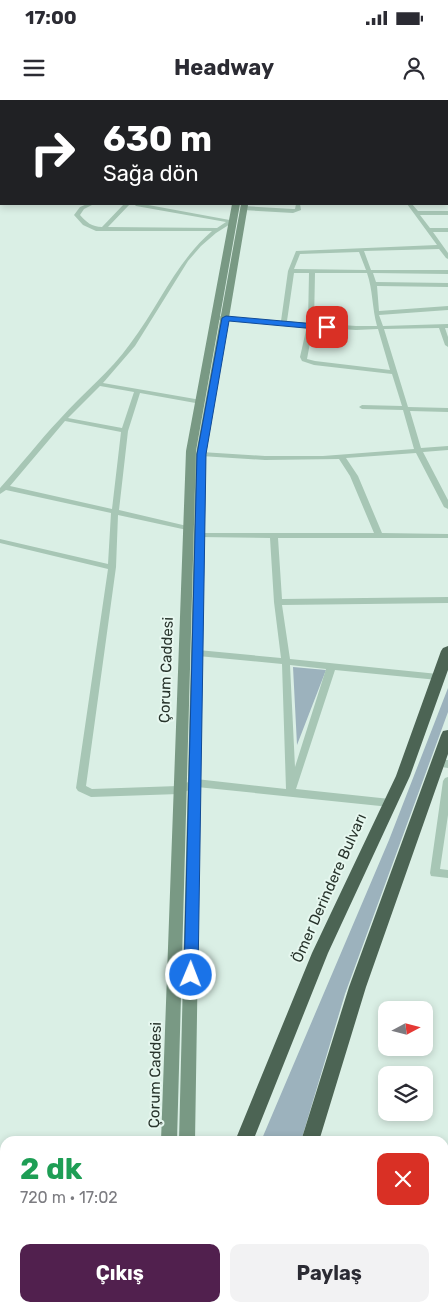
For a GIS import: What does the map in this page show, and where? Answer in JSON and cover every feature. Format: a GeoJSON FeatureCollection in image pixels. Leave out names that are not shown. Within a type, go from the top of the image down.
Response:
{"type":"FeatureCollection","features":[{"type":"Feature","properties":{"kind":"highway","name":"Ömer Derindere Bulvarı"},"geometry":{"type":"LineString","coordinates":[[246,1136],[313,972],[403,776],[448,651]]}},
{"type":"Feature","properties":{"kind":"highway"},"geometry":{"type":"LineString","coordinates":[[311,1136],[329,1073],[366,958],[443,764],[448,735]]}},
{"type":"Feature","properties":{"kind":"main road","name":"Çorum Caddesi"},"geometry":{"type":"LineString","coordinates":[[187,1136],[196,783],[201,454],[236,222],[241,205]]}},
{"type":"Feature","properties":{"kind":"main road","name":"Çorum Caddesi"},"geometry":{"type":"LineString","coordinates":[[169,1136],[178,790],[191,451],[221,318]]}},
{"type":"Feature","properties":{"kind":"street"},"geometry":{"type":"LineString","coordinates":[[89,205],[82,208],[77,214],[85,224],[103,230],[216,229],[236,222]]}},
{"type":"Feature","properties":{"kind":"street"},"geometry":{"type":"LineString","coordinates":[[103,230],[125,205]]}},
{"type":"Feature","properties":{"kind":"street"},"geometry":{"type":"LineString","coordinates":[[142,205],[236,222]]}},
{"type":"Feature","properties":{"kind":"street"},"geometry":{"type":"LineString","coordinates":[[241,205],[293,211],[298,210],[298,205]]}},
{"type":"Feature","properties":{"kind":"street"},"geometry":{"type":"LineString","coordinates":[[411,205],[448,256]]}},
{"type":"Feature","properties":{"kind":"street"},"geometry":{"type":"LineString","coordinates":[[418,213],[448,213]]}},
{"type":"Feature","properties":{"kind":"street"},"geometry":{"type":"LineString","coordinates":[[2,490],[63,419],[100,384],[133,344],[186,258],[216,229]]}},
{"type":"Feature","properties":{"kind":"street"},"geometry":{"type":"LineString","coordinates":[[430,230],[448,230]]}},
{"type":"Feature","properties":{"kind":"street"},"geometry":{"type":"LineString","coordinates":[[284,324],[291,271],[298,252],[442,247]]}},
{"type":"Feature","properties":{"kind":"street"},"geometry":{"type":"LineString","coordinates":[[361,250],[374,284],[376,313],[418,449],[448,507]]}},
{"type":"Feature","properties":{"kind":"street"},"geometry":{"type":"LineString","coordinates":[[291,271],[448,272]]}},
{"type":"Feature","properties":{"kind":"street"},"geometry":{"type":"LineString","coordinates":[[312,271],[312,326],[308,347],[303,356],[304,360],[314,363],[394,372]]}},
{"type":"Feature","properties":{"kind":"street"},"geometry":{"type":"LineString","coordinates":[[374,284],[448,285]]}},
{"type":"Feature","properties":{"kind":"street"},"geometry":{"type":"LineString","coordinates":[[376,313],[448,308]]}},
{"type":"Feature","properties":{"kind":"street"},"geometry":{"type":"LineString","coordinates":[[221,318],[312,326],[381,328],[444,326],[448,345]]}},
{"type":"Feature","properties":{"kind":"street"},"geometry":{"type":"LineString","coordinates":[[100,384],[201,402]]}},
{"type":"Feature","properties":{"kind":"street"},"geometry":{"type":"LineString","coordinates":[[138,390],[125,431],[115,511],[112,567],[81,788],[91,793],[178,790],[196,783],[390,803]]}},
{"type":"Feature","properties":{"kind":"street"},"geometry":{"type":"LineString","coordinates":[[362,407],[448,410]]}},
{"type":"Feature","properties":{"kind":"street"},"geometry":{"type":"LineString","coordinates":[[63,419],[125,431]]}},
{"type":"Feature","properties":{"kind":"street"},"geometry":{"type":"LineString","coordinates":[[201,454],[265,458],[342,456],[448,448]]}},
{"type":"Feature","properties":{"kind":"street"},"geometry":{"type":"LineString","coordinates":[[342,456],[354,476],[379,536]]}},
{"type":"Feature","properties":{"kind":"street"},"geometry":{"type":"LineString","coordinates":[[2,490],[115,511],[188,528]]}},
{"type":"Feature","properties":{"kind":"street"},"geometry":{"type":"LineString","coordinates":[[199,535],[448,536]]}},
{"type":"Feature","properties":{"kind":"street"},"geometry":{"type":"LineString","coordinates":[[274,536],[278,602],[286,663],[291,792]]}},
{"type":"Feature","properties":{"kind":"street"},"geometry":{"type":"LineString","coordinates":[[0,541],[112,567]]}},
{"type":"Feature","properties":{"kind":"street"},"geometry":{"type":"LineString","coordinates":[[278,602],[448,600]]}},
{"type":"Feature","properties":{"kind":"street"},"geometry":{"type":"LineString","coordinates":[[198,653],[330,668],[438,677]]}},
{"type":"Feature","properties":{"kind":"street"},"geometry":{"type":"LineString","coordinates":[[291,792],[330,668]]}},
{"type":"Feature","properties":{"kind":"street"},"geometry":{"type":"LineString","coordinates":[[448,781],[435,873],[448,874]]}},
{"type":"Feature","properties":{"kind":"shaded area"},"geometry":{"type":"Polygon","coordinates":[[[293,667],[326,670],[297,745],[293,667]]]}},
{"type":"Feature","properties":{"kind":"shaded area"},"geometry":{"type":"Polygon","coordinates":[[[448,688],[448,712],[345,994],[302,1136],[263,1136],[389,840],[448,688]]]}},
{"type":"Feature","properties":{"kind":"route"},"geometry":{"type":"LineString","coordinates":[[191,975],[201,454],[226,318],[327,327]]}}]}
